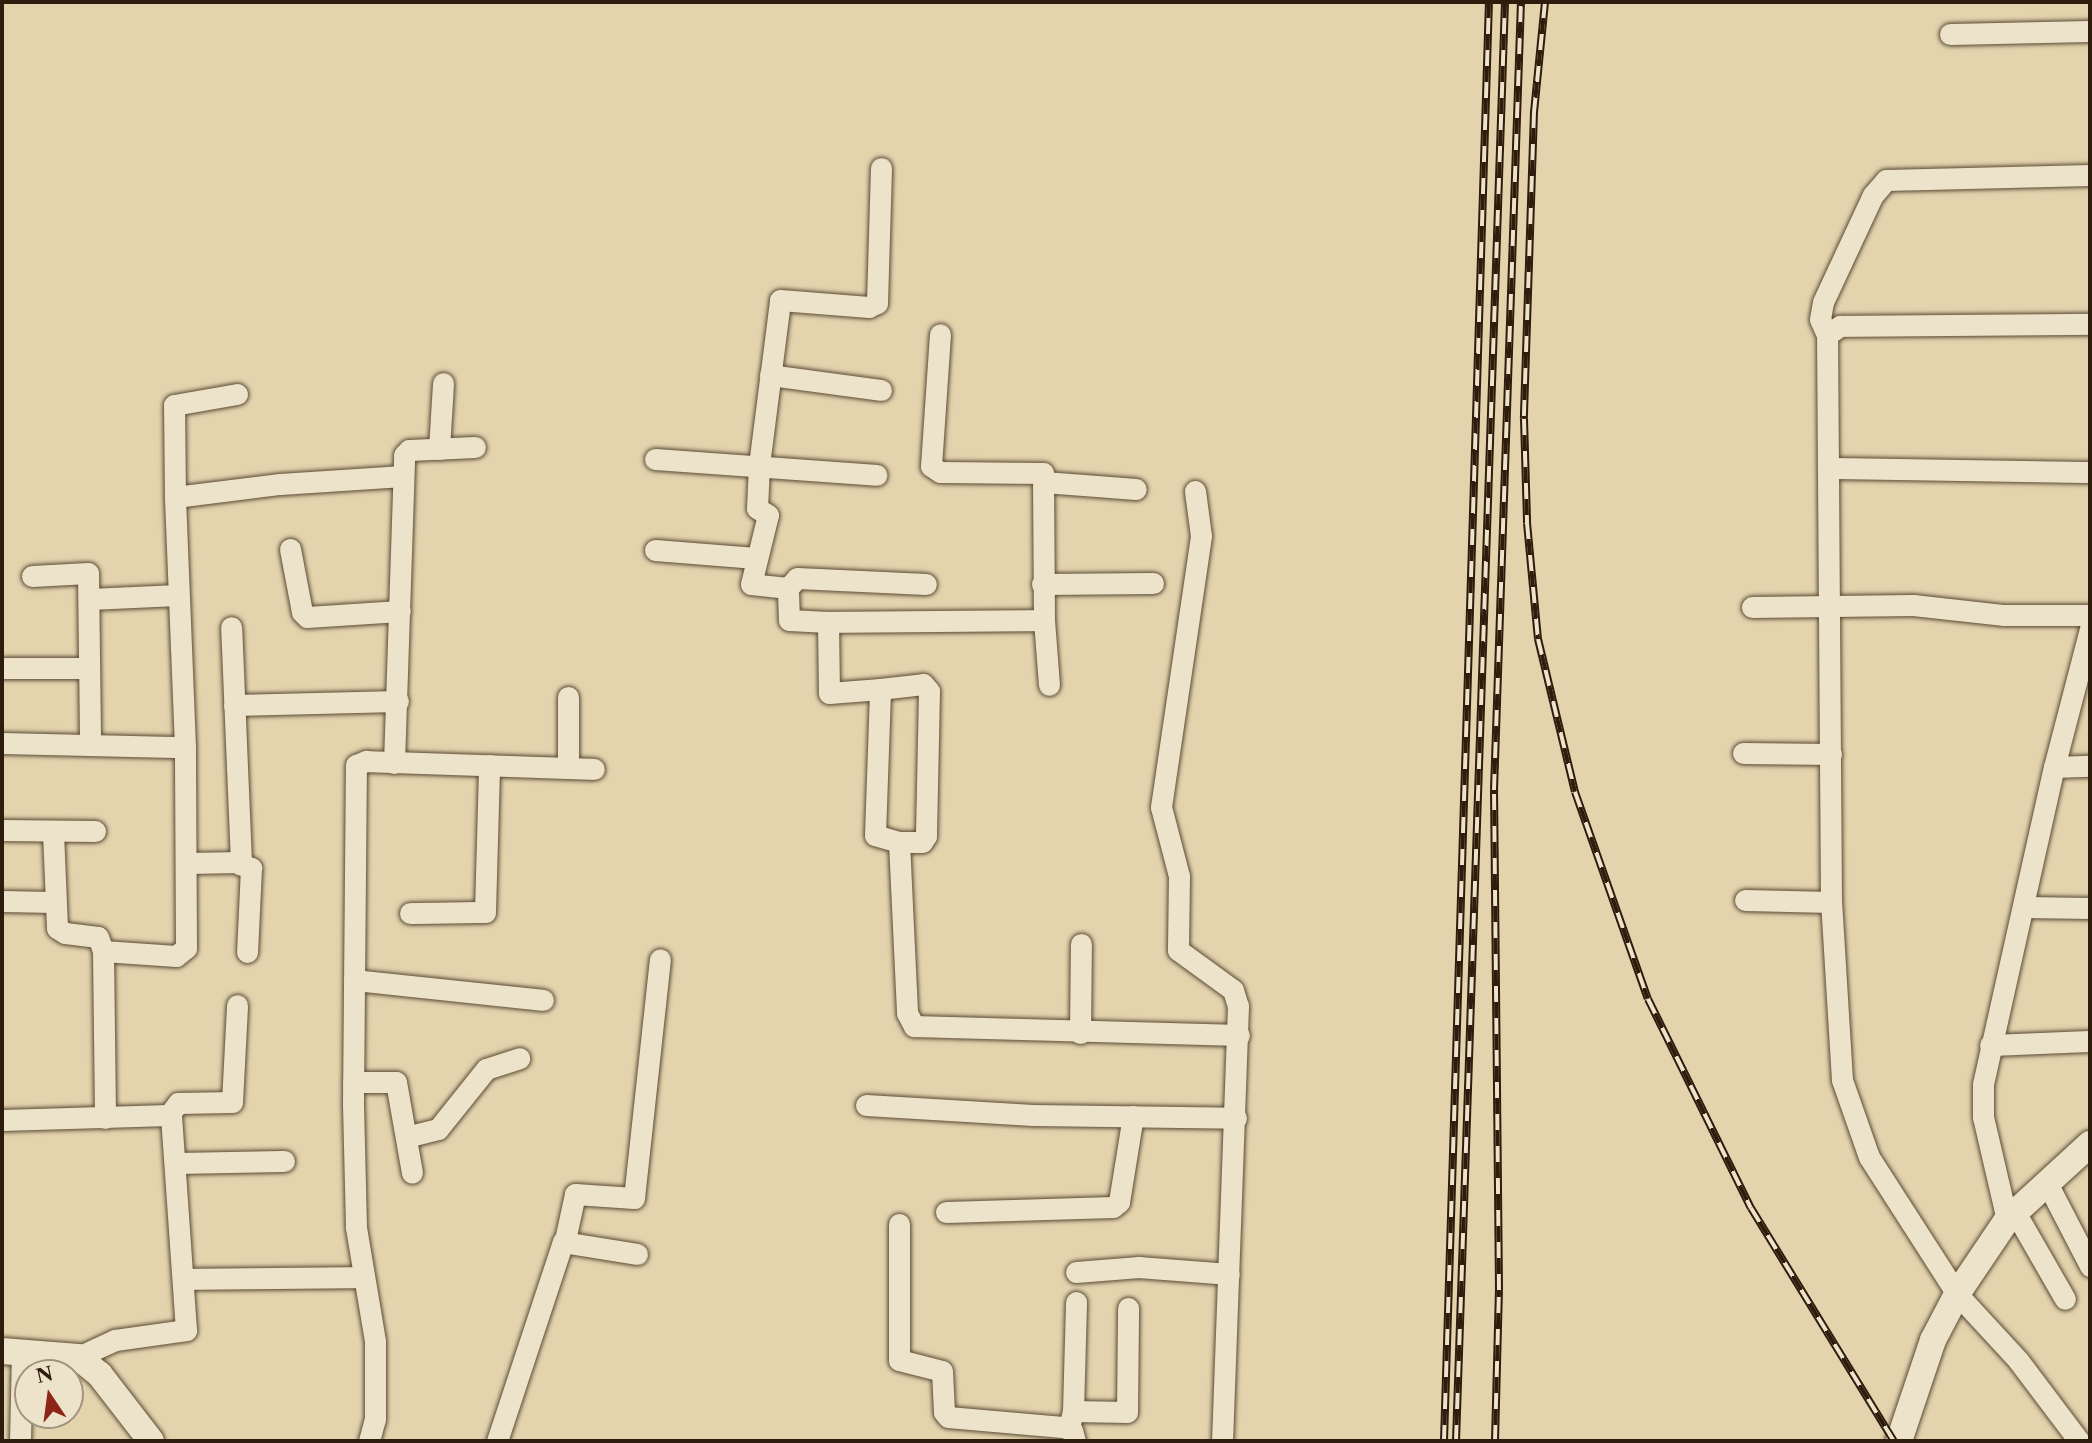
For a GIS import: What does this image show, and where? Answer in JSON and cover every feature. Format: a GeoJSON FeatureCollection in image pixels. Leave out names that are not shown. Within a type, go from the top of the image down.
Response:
{"type":"FeatureCollection","features":[{"type":"Feature","properties":{"kind":"street"},"geometry":{"type":"LineString","coordinates":[[1950,34],[2090,31]]}},
{"type":"Feature","properties":{"kind":"street"},"geometry":{"type":"LineString","coordinates":[[788,588],[751,584],[768,514],[757,508],[759,465],[780,300],[869,307],[877,303],[881,168]]}},
{"type":"Feature","properties":{"kind":"street"},"geometry":{"type":"LineString","coordinates":[[2079,1441],[2018,1360],[1957,1294],[1869,1157],[1848,1107],[1839,1054],[1831,902],[1832,754],[1828,606],[1830,468],[1826,335],[1820,319],[1823,302],[1873,195],[1886,180],[2090,175]]}},
{"type":"Feature","properties":{"kind":"street"},"geometry":{"type":"LineString","coordinates":[[1826,335],[1840,326],[2090,324]]}},
{"type":"Feature","properties":{"kind":"street"},"geometry":{"type":"LineString","coordinates":[[940,334],[931,466],[940,472],[1040,471],[1044,482],[1042,584],[1049,685]]}},
{"type":"Feature","properties":{"kind":"street"},"geometry":{"type":"LineString","coordinates":[[770,375],[881,390]]}},
{"type":"Feature","properties":{"kind":"street"},"geometry":{"type":"LineString","coordinates":[[439,449],[443,383]]}},
{"type":"Feature","properties":{"kind":"street"},"geometry":{"type":"LineString","coordinates":[[103,951],[176,956],[184,951],[188,863],[186,747],[178,595],[174,405],[237,394]]}},
{"type":"Feature","properties":{"kind":"street"},"geometry":{"type":"LineString","coordinates":[[394,763],[398,701],[402,476],[405,452],[475,447]]}},
{"type":"Feature","properties":{"kind":"street"},"geometry":{"type":"LineString","coordinates":[[655,458],[876,474]]}},
{"type":"Feature","properties":{"kind":"street"},"geometry":{"type":"LineString","coordinates":[[1830,468],[2090,471]]}},
{"type":"Feature","properties":{"kind":"street"},"geometry":{"type":"LineString","coordinates":[[176,497],[280,484],[402,476]]}},
{"type":"Feature","properties":{"kind":"street"},"geometry":{"type":"LineString","coordinates":[[1044,482],[1136,489]]}},
{"type":"Feature","properties":{"kind":"street"},"geometry":{"type":"LineString","coordinates":[[1195,491],[1201,536],[1161,807],[1179,876],[1178,950],[1233,990],[1239,1035],[1222,1441]]}},
{"type":"Feature","properties":{"kind":"street"},"geometry":{"type":"LineString","coordinates":[[289,549],[302,612],[307,617],[400,611]]}},
{"type":"Feature","properties":{"kind":"street"},"geometry":{"type":"LineString","coordinates":[[655,550],[756,558]]}},
{"type":"Feature","properties":{"kind":"street"},"geometry":{"type":"LineString","coordinates":[[32,576],[88,573],[87,668],[90,742]]}},
{"type":"Feature","properties":{"kind":"street"},"geometry":{"type":"LineString","coordinates":[[926,584],[797,578],[788,588],[787,619],[828,622],[1044,620]]}},
{"type":"Feature","properties":{"kind":"street"},"geometry":{"type":"LineString","coordinates":[[1042,584],[1153,583]]}},
{"type":"Feature","properties":{"kind":"street"},"geometry":{"type":"LineString","coordinates":[[89,599],[178,595]]}},
{"type":"Feature","properties":{"kind":"street"},"geometry":{"type":"LineString","coordinates":[[1752,607],[1913,605],[2004,615],[2090,615]]}},
{"type":"Feature","properties":{"kind":"street"},"geometry":{"type":"LineString","coordinates":[[828,622],[829,693],[923,684],[929,691],[926,836],[920,842],[900,842],[875,835],[880,689]]}},
{"type":"Feature","properties":{"kind":"street"},"geometry":{"type":"LineString","coordinates":[[231,626],[239,864]]}},
{"type":"Feature","properties":{"kind":"street"},"geometry":{"type":"LineString","coordinates":[[2065,1299],[2011,1216],[1983,1117],[1990,1045],[2025,907],[2054,766],[2090,629]]}},
{"type":"Feature","properties":{"kind":"street"},"geometry":{"type":"LineString","coordinates":[[2,668],[87,668]]}},
{"type":"Feature","properties":{"kind":"street"},"geometry":{"type":"LineString","coordinates":[[568,697],[568,768]]}},
{"type":"Feature","properties":{"kind":"street"},"geometry":{"type":"LineString","coordinates":[[234,705],[398,701]]}},
{"type":"Feature","properties":{"kind":"street"},"geometry":{"type":"LineString","coordinates":[[2,743],[90,742],[186,747]]}},
{"type":"Feature","properties":{"kind":"street"},"geometry":{"type":"LineString","coordinates":[[1743,753],[1832,754]]}},
{"type":"Feature","properties":{"kind":"street"},"geometry":{"type":"LineString","coordinates":[[369,1441],[375,1419],[375,1341],[356,1227],[353,1082],[356,765],[394,763],[594,769]]}},
{"type":"Feature","properties":{"kind":"street"},"geometry":{"type":"LineString","coordinates":[[410,913],[485,912],[489,765]]}},
{"type":"Feature","properties":{"kind":"street"},"geometry":{"type":"LineString","coordinates":[[2054,766],[2090,766]]}},
{"type":"Feature","properties":{"kind":"street"},"geometry":{"type":"LineString","coordinates":[[2,830],[95,831]]}},
{"type":"Feature","properties":{"kind":"street"},"geometry":{"type":"LineString","coordinates":[[53,832],[53,902],[59,931],[98,937],[103,951],[106,1118]]}},
{"type":"Feature","properties":{"kind":"street"},"geometry":{"type":"LineString","coordinates":[[900,842],[909,1021],[920,1029],[1239,1035]]}},
{"type":"Feature","properties":{"kind":"street"},"geometry":{"type":"LineString","coordinates":[[188,863],[239,864],[251,867],[247,952]]}},
{"type":"Feature","properties":{"kind":"street"},"geometry":{"type":"LineString","coordinates":[[1745,900],[1831,902]]}},
{"type":"Feature","properties":{"kind":"street"},"geometry":{"type":"LineString","coordinates":[[2,901],[53,902]]}},
{"type":"Feature","properties":{"kind":"street"},"geometry":{"type":"LineString","coordinates":[[2025,907],[2090,908]]}},
{"type":"Feature","properties":{"kind":"street"},"geometry":{"type":"LineString","coordinates":[[1080,1033],[1081,944]]}},
{"type":"Feature","properties":{"kind":"street"},"geometry":{"type":"LineString","coordinates":[[497,1441],[565,1240],[575,1194],[635,1198],[660,960]]}},
{"type":"Feature","properties":{"kind":"street"},"geometry":{"type":"LineString","coordinates":[[354,979],[543,1000]]}},
{"type":"Feature","properties":{"kind":"street"},"geometry":{"type":"LineString","coordinates":[[20,1441],[12,1351],[78,1357],[115,1340],[186,1330],[172,1114],[175,1104],[234,1101],[237,1005]]}},
{"type":"Feature","properties":{"kind":"street"},"geometry":{"type":"LineString","coordinates":[[1990,1045],[2090,1041]]}},
{"type":"Feature","properties":{"kind":"street"},"geometry":{"type":"LineString","coordinates":[[406,1137],[438,1129],[486,1069],[519,1058]]}},
{"type":"Feature","properties":{"kind":"street"},"geometry":{"type":"LineString","coordinates":[[353,1082],[396,1082],[412,1173]]}},
{"type":"Feature","properties":{"kind":"street"},"geometry":{"type":"LineString","coordinates":[[866,1105],[920,1111],[1236,1118]]}},
{"type":"Feature","properties":{"kind":"street"},"geometry":{"type":"LineString","coordinates":[[2,1120],[172,1114]]}},
{"type":"Feature","properties":{"kind":"street"},"geometry":{"type":"LineString","coordinates":[[946,1212],[1113,1207],[1119,1202],[1133,1116]]}},
{"type":"Feature","properties":{"kind":"street"},"geometry":{"type":"LineString","coordinates":[[1899,1441],[1933,1339],[1957,1294],[2011,1216],[2046,1181],[2090,1144]]}},
{"type":"Feature","properties":{"kind":"street"},"geometry":{"type":"LineString","coordinates":[[175,1163],[285,1161]]}},
{"type":"Feature","properties":{"kind":"street"},"geometry":{"type":"LineString","coordinates":[[2046,1181],[2090,1266]]}},
{"type":"Feature","properties":{"kind":"street"},"geometry":{"type":"LineString","coordinates":[[899,1224],[899,1360],[943,1371],[945,1415],[999,1432],[1072,1427],[1126,1412],[1128,1308]]}},
{"type":"Feature","properties":{"kind":"street"},"geometry":{"type":"LineString","coordinates":[[565,1240],[637,1254]]}},
{"type":"Feature","properties":{"kind":"street"},"geometry":{"type":"LineString","coordinates":[[1076,1272],[1139,1267],[1229,1274]]}},
{"type":"Feature","properties":{"kind":"street"},"geometry":{"type":"LineString","coordinates":[[184,1279],[364,1277]]}},
{"type":"Feature","properties":{"kind":"street"},"geometry":{"type":"LineString","coordinates":[[1072,1427],[1076,1302]]}},
{"type":"Feature","properties":{"kind":"street"},"geometry":{"type":"LineString","coordinates":[[78,1357],[100,1375],[151,1441]]}},
{"type":"Feature","properties":{"kind":"railway"},"geometry":{"type":"LineString","coordinates":[[1444,1441],[1489,2]]}},
{"type":"Feature","properties":{"kind":"railway"},"geometry":{"type":"LineString","coordinates":[[1456,1441],[1505,2]]}},
{"type":"Feature","properties":{"kind":"railway"},"geometry":{"type":"LineString","coordinates":[[1495,1441],[1499,1290],[1494,790],[1521,2]]}},
{"type":"Feature","properties":{"kind":"railway"},"geometry":{"type":"LineString","coordinates":[[1545,2],[1534,112],[1524,419],[1527,523],[1538,639],[1575,792],[1648,999],[1751,1208],[1894,1441]]}}]}
